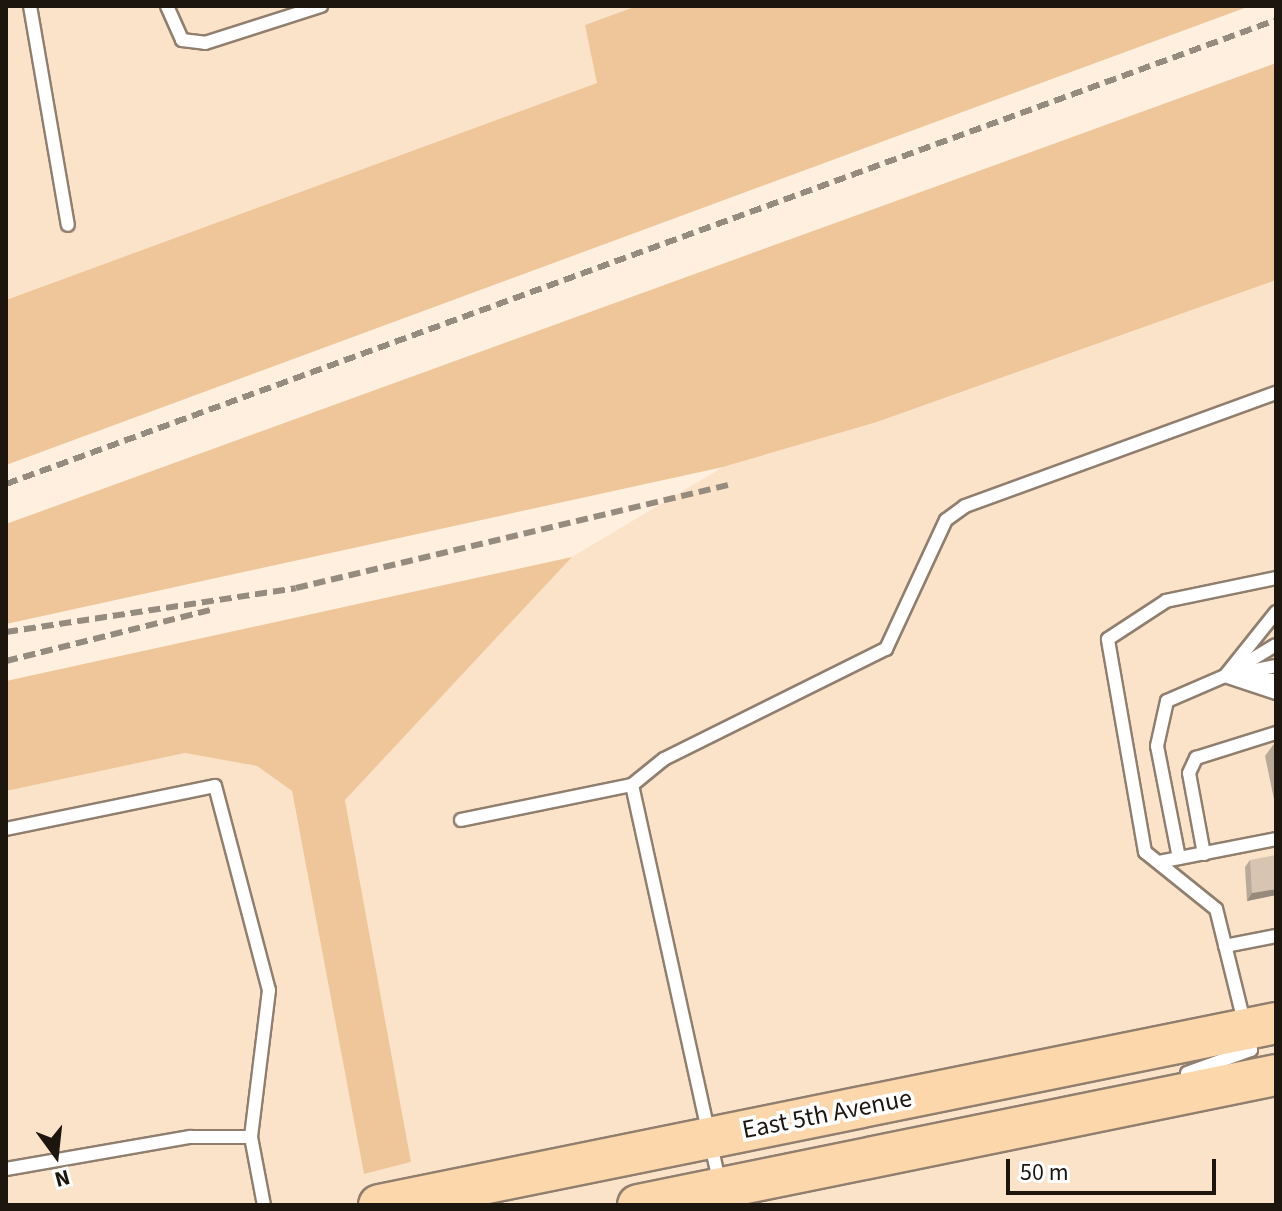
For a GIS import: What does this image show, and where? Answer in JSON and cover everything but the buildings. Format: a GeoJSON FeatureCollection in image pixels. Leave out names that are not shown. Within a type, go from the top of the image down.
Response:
{"type":"FeatureCollection","features":[{"type":"Feature","properties":{"kind":"main road","name":"East 5th Avenue"},"geometry":{"type":"LineString","coordinates":[[379,1205],[1261,1026]]}},
{"type":"Feature","properties":{"kind":"main road","name":"East 5th Avenue"},"geometry":{"type":"LineString","coordinates":[[638,1205],[1276,1075]]}},
{"type":"Feature","properties":{"kind":"lane"},"geometry":{"type":"LineString","coordinates":[[30,6],[68,225]]}},
{"type":"Feature","properties":{"kind":"lane"},"geometry":{"type":"LineString","coordinates":[[167,6],[182,40],[205,43],[321,6]]}},
{"type":"Feature","properties":{"kind":"lane"},"geometry":{"type":"LineString","coordinates":[[461,820],[632,785],[664,759],[886,649],[946,520],[965,506],[1276,393]]}},
{"type":"Feature","properties":{"kind":"lane"},"geometry":{"type":"LineString","coordinates":[[1103,1110],[1235,1061],[1251,1050],[1261,1026],[1225,946],[1216,909],[1145,852],[1108,639],[1166,601],[1276,578]]}},
{"type":"Feature","properties":{"kind":"lane"},"geometry":{"type":"LineString","coordinates":[[1225,676],[1276,612]]}},
{"type":"Feature","properties":{"kind":"lane"},"geometry":{"type":"LineString","coordinates":[[1179,858],[1157,746],[1167,701],[1225,676],[1276,645]]}},
{"type":"Feature","properties":{"kind":"lane"},"geometry":{"type":"LineString","coordinates":[[1225,676],[1276,666]]}},
{"type":"Feature","properties":{"kind":"lane"},"geometry":{"type":"LineString","coordinates":[[1225,676],[1276,680]]}},
{"type":"Feature","properties":{"kind":"lane"},"geometry":{"type":"LineString","coordinates":[[1225,676],[1276,693]]}},
{"type":"Feature","properties":{"kind":"lane"},"geometry":{"type":"LineString","coordinates":[[1204,854],[1189,773],[1196,758],[1276,733]]}},
{"type":"Feature","properties":{"kind":"lane"},"geometry":{"type":"LineString","coordinates":[[632,785],[714,1137],[720,1188]]}},
{"type":"Feature","properties":{"kind":"lane"},"geometry":{"type":"LineString","coordinates":[[6,829],[215,786],[269,990],[251,1137],[264,1205]]}},
{"type":"Feature","properties":{"kind":"lane"},"geometry":{"type":"LineString","coordinates":[[1159,862],[1276,839]]}},
{"type":"Feature","properties":{"kind":"lane"},"geometry":{"type":"LineString","coordinates":[[1225,946],[1276,936]]}},
{"type":"Feature","properties":{"kind":"lane"},"geometry":{"type":"LineString","coordinates":[[6,1169],[190,1137],[251,1137]]}},
{"type":"Feature","properties":{"kind":"shaded area"},"geometry":{"type":"Polygon","coordinates":[[[6,6],[637,6],[586,25],[598,83],[6,300],[6,6]]]}},
{"type":"Feature","properties":{"kind":"shaded area"},"geometry":{"type":"Polygon","coordinates":[[[637,6],[1250,6],[6,465],[6,300],[597,83],[585,25],[637,6]]]}},
{"type":"Feature","properties":{"kind":"shaded area"},"geometry":{"type":"Polygon","coordinates":[[[1276,63],[1276,280],[877,422],[723,467],[6,624],[6,524],[1276,63]]]}},
{"type":"Feature","properties":{"kind":"shaded area"},"geometry":{"type":"Polygon","coordinates":[[[1276,280],[1276,1205],[6,1205],[6,791],[185,753],[257,766],[292,791],[364,1174],[411,1162],[345,800],[572,557],[723,467],[877,422],[1276,280]]]}},
{"type":"Feature","properties":{"kind":"shaded area"},"geometry":{"type":"Polygon","coordinates":[[[572,557],[345,800],[411,1162],[364,1174],[292,791],[257,766],[185,753],[6,791],[6,681],[572,557]]]}},
{"type":"Feature","properties":{"kind":"railway"},"geometry":{"type":"LineString","coordinates":[[6,484],[1276,20]]}},
{"type":"Feature","properties":{"kind":"railway"},"geometry":{"type":"LineString","coordinates":[[6,632],[296,588],[733,484]]}},
{"type":"Feature","properties":{"kind":"railway"},"geometry":{"type":"LineString","coordinates":[[6,661],[211,610]]}}]}
